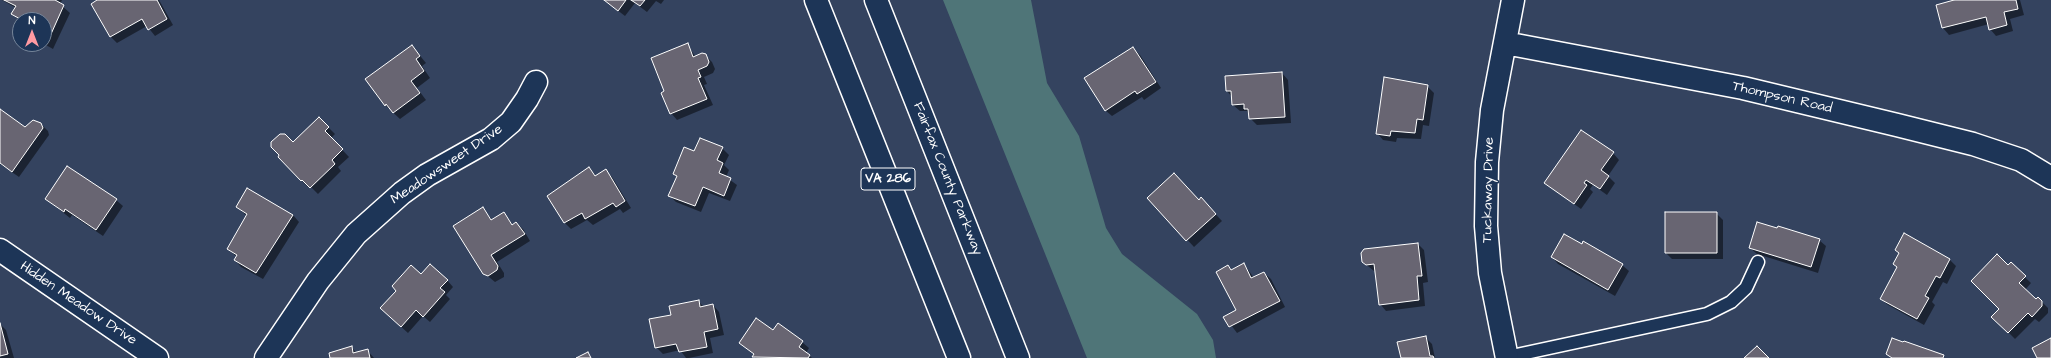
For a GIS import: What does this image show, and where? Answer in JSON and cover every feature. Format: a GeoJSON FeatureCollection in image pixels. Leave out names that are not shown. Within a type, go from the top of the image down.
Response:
{"type":"FeatureCollection","features":[{"type":"Feature","properties":{"kind":"main road","name":"VA 286"},"geometry":{"type":"LineString","coordinates":[[816,0],[960,358]]}},
{"type":"Feature","properties":{"kind":"main road","name":"Fairfax County Parkway"},"geometry":{"type":"LineString","coordinates":[[876,0],[1018,358]]}},
{"type":"Feature","properties":{"kind":"main road","name":"Tuckaway Drive"},"geometry":{"type":"LineString","coordinates":[[1507,358],[1490,273],[1486,226],[1487,162],[1492,110],[1513,0]]}},
{"type":"Feature","properties":{"kind":"main road","name":"Thompson Road"},"geometry":{"type":"LineString","coordinates":[[1505,43],[1743,88],[1897,125],[1972,144],[2021,160],[2051,178]]}},
{"type":"Feature","properties":{"kind":"main road","name":"Meadowsweet Drive"},"geometry":{"type":"LineString","coordinates":[[266,358],[318,281],[356,234],[402,192],[427,175],[491,139],[511,122],[528,99],[536,82]]}},
{"type":"Feature","properties":{"kind":"main road","name":"Hidden Meadow Drive"},"geometry":{"type":"LineString","coordinates":[[0,250],[157,358]]}},
{"type":"Feature","properties":{"kind":"lane","name":"Tuckaway Drive"},"geometry":{"type":"LineString","coordinates":[[1507,358],[1707,314],[1731,302],[1746,288],[1758,262]]}},
{"type":"Feature","properties":{"kind":"green space"},"geometry":{"type":"Polygon","coordinates":[[[943,0],[1031,0],[1047,83],[1079,136],[1106,228],[1122,254],[1197,314],[1213,340],[1216,358],[1087,358],[943,0]]]}},
{"type":"Feature","properties":{"kind":"building"},"geometry":{"type":"Polygon","coordinates":[[[4,0],[55,0],[64,5],[52,32],[52,12],[12,12],[16,6],[4,0]]]}},
{"type":"Feature","properties":{"kind":"building"},"geometry":{"type":"Polygon","coordinates":[[[97,0],[157,0],[167,19],[148,30],[142,19],[110,37],[91,4],[97,0]]]}},
{"type":"Feature","properties":{"kind":"building"},"geometry":{"type":"Polygon","coordinates":[[[604,0],[626,0],[618,11],[604,0]]]}},
{"type":"Feature","properties":{"kind":"building"},"geometry":{"type":"Polygon","coordinates":[[[631,0],[645,0],[640,6],[631,0]]]}},
{"type":"Feature","properties":{"kind":"building"},"geometry":{"type":"Polygon","coordinates":[[[1954,0],[2016,0],[2018,9],[2004,12],[2007,25],[1989,30],[1986,17],[1942,28],[1936,5],[1954,0]]]}},
{"type":"Feature","properties":{"kind":"building"},"geometry":{"type":"Polygon","coordinates":[[[688,43],[693,57],[702,53],[706,54],[709,62],[707,66],[698,70],[701,77],[698,78],[707,99],[670,114],[661,93],[664,91],[651,58],[688,43]]]}},
{"type":"Feature","properties":{"kind":"building"},"geometry":{"type":"Polygon","coordinates":[[[412,45],[420,56],[416,59],[424,71],[411,81],[420,93],[393,113],[386,104],[385,106],[365,79],[412,45]]]}},
{"type":"Feature","properties":{"kind":"building"},"geometry":{"type":"Polygon","coordinates":[[[1133,47],[1156,82],[1137,94],[1135,91],[1105,111],[1084,78],[1133,47]]]}},
{"type":"Feature","properties":{"kind":"building"},"geometry":{"type":"Polygon","coordinates":[[[1282,72],[1285,117],[1249,119],[1248,109],[1244,109],[1244,104],[1232,105],[1231,91],[1226,91],[1225,76],[1282,72]]]}},
{"type":"Feature","properties":{"kind":"building"},"geometry":{"type":"Polygon","coordinates":[[[1384,77],[1428,85],[1423,120],[1417,119],[1415,133],[1391,131],[1390,136],[1376,134],[1384,77]]]}},
{"type":"Feature","properties":{"kind":"building"},"geometry":{"type":"Polygon","coordinates":[[[0,109],[25,127],[33,120],[41,123],[43,128],[12,172],[0,163],[0,109]]]}},
{"type":"Feature","properties":{"kind":"building"},"geometry":{"type":"Polygon","coordinates":[[[319,117],[329,127],[325,131],[343,149],[332,160],[335,164],[310,188],[302,180],[301,181],[278,157],[279,155],[271,147],[271,142],[280,134],[285,134],[293,142],[319,117]]]}},
{"type":"Feature","properties":{"kind":"building"},"geometry":{"type":"Polygon","coordinates":[[[1581,130],[1614,152],[1601,170],[1609,176],[1600,189],[1586,180],[1584,183],[1587,185],[1574,204],[1544,183],[1581,130]]]}},
{"type":"Feature","properties":{"kind":"building"},"geometry":{"type":"Polygon","coordinates":[[[700,138],[723,147],[717,160],[723,163],[719,173],[731,178],[724,196],[703,187],[695,206],[668,196],[677,176],[673,174],[684,147],[694,151],[700,138]]]}},
{"type":"Feature","properties":{"kind":"building"},"geometry":{"type":"Polygon","coordinates":[[[67,166],[117,199],[96,230],[65,209],[64,212],[45,199],[67,166]]]}},
{"type":"Feature","properties":{"kind":"building"},"geometry":{"type":"Polygon","coordinates":[[[589,167],[595,176],[606,169],[625,201],[616,207],[613,203],[585,219],[582,213],[564,223],[547,196],[589,167]]]}},
{"type":"Feature","properties":{"kind":"building"},"geometry":{"type":"Polygon","coordinates":[[[1174,173],[1199,200],[1201,197],[1216,214],[1186,241],[1147,198],[1174,173]]]}},
{"type":"Feature","properties":{"kind":"building"},"geometry":{"type":"Polygon","coordinates":[[[247,188],[293,215],[256,273],[234,260],[237,255],[227,249],[247,214],[236,207],[247,188]]]}},
{"type":"Feature","properties":{"kind":"building"},"geometry":{"type":"Polygon","coordinates":[[[483,207],[491,220],[504,212],[512,225],[516,222],[525,234],[491,255],[498,266],[497,270],[488,276],[483,274],[453,226],[483,207]]]}},
{"type":"Feature","properties":{"kind":"building"},"geometry":{"type":"Polygon","coordinates":[[[1665,212],[1717,212],[1717,253],[1665,253],[1665,212]]]}},
{"type":"Feature","properties":{"kind":"building"},"geometry":{"type":"Polygon","coordinates":[[[1757,222],[1777,228],[1778,226],[1820,239],[1811,267],[1749,248],[1757,222]]]}},
{"type":"Feature","properties":{"kind":"building"},"geometry":{"type":"Polygon","coordinates":[[[1904,233],[1950,259],[1940,278],[1936,276],[1925,296],[1929,298],[1917,319],[1880,299],[1897,267],[1893,264],[1899,253],[1895,250],[1904,233]]]}},
{"type":"Feature","properties":{"kind":"building"},"geometry":{"type":"Polygon","coordinates":[[[1564,234],[1582,244],[1583,241],[1623,264],[1608,290],[1551,257],[1564,234]]]}},
{"type":"Feature","properties":{"kind":"building"},"geometry":{"type":"Polygon","coordinates":[[[1418,243],[1422,276],[1417,276],[1419,300],[1379,305],[1374,264],[1366,265],[1362,262],[1361,253],[1364,249],[1418,243]]]}},
{"type":"Feature","properties":{"kind":"building"},"geometry":{"type":"Polygon","coordinates":[[[1997,254],[2008,265],[2011,262],[2026,276],[2019,283],[2036,299],[2038,297],[2042,301],[2042,306],[2032,317],[2028,313],[2008,333],[1991,317],[1999,309],[1971,281],[1997,254]]]}},
{"type":"Feature","properties":{"kind":"building"},"geometry":{"type":"Polygon","coordinates":[[[1244,263],[1251,278],[1264,272],[1280,301],[1229,327],[1223,317],[1236,310],[1216,272],[1228,265],[1231,270],[1244,263]]]}},
{"type":"Feature","properties":{"kind":"building"},"geometry":{"type":"Polygon","coordinates":[[[430,264],[448,280],[440,288],[445,292],[423,317],[416,310],[401,327],[380,308],[396,291],[392,286],[411,265],[421,274],[430,264]]]}},
{"type":"Feature","properties":{"kind":"building"},"geometry":{"type":"Polygon","coordinates":[[[699,300],[700,307],[713,304],[718,329],[704,332],[707,347],[679,352],[676,344],[655,348],[649,319],[671,315],[669,306],[699,300]]]}},
{"type":"Feature","properties":{"kind":"building"},"geometry":{"type":"Polygon","coordinates":[[[756,318],[773,330],[778,323],[803,341],[799,347],[810,355],[808,358],[752,357],[754,354],[739,343],[756,318]]]}},
{"type":"Feature","properties":{"kind":"building"},"geometry":{"type":"Polygon","coordinates":[[[0,323],[8,354],[0,356],[0,323]]]}},
{"type":"Feature","properties":{"kind":"building"},"geometry":{"type":"Polygon","coordinates":[[[1426,336],[1430,356],[1433,356],[1434,358],[1401,358],[1397,342],[1426,336]]]}},
{"type":"Feature","properties":{"kind":"building"},"geometry":{"type":"Polygon","coordinates":[[[1892,338],[1944,355],[1943,358],[1892,358],[1886,354],[1892,338]]]}},
{"type":"Feature","properties":{"kind":"building"},"geometry":{"type":"Polygon","coordinates":[[[2051,338],[2051,358],[2037,358],[2032,348],[2051,338]]]}},
{"type":"Feature","properties":{"kind":"building"},"geometry":{"type":"Polygon","coordinates":[[[352,346],[353,353],[368,349],[370,358],[330,358],[329,353],[352,346]]]}},
{"type":"Feature","properties":{"kind":"building"},"geometry":{"type":"Polygon","coordinates":[[[1757,346],[1769,358],[1744,358],[1757,346]]]}},
{"type":"Feature","properties":{"kind":"building"},"geometry":{"type":"Polygon","coordinates":[[[588,352],[591,358],[576,358],[588,352]]]}}]}
